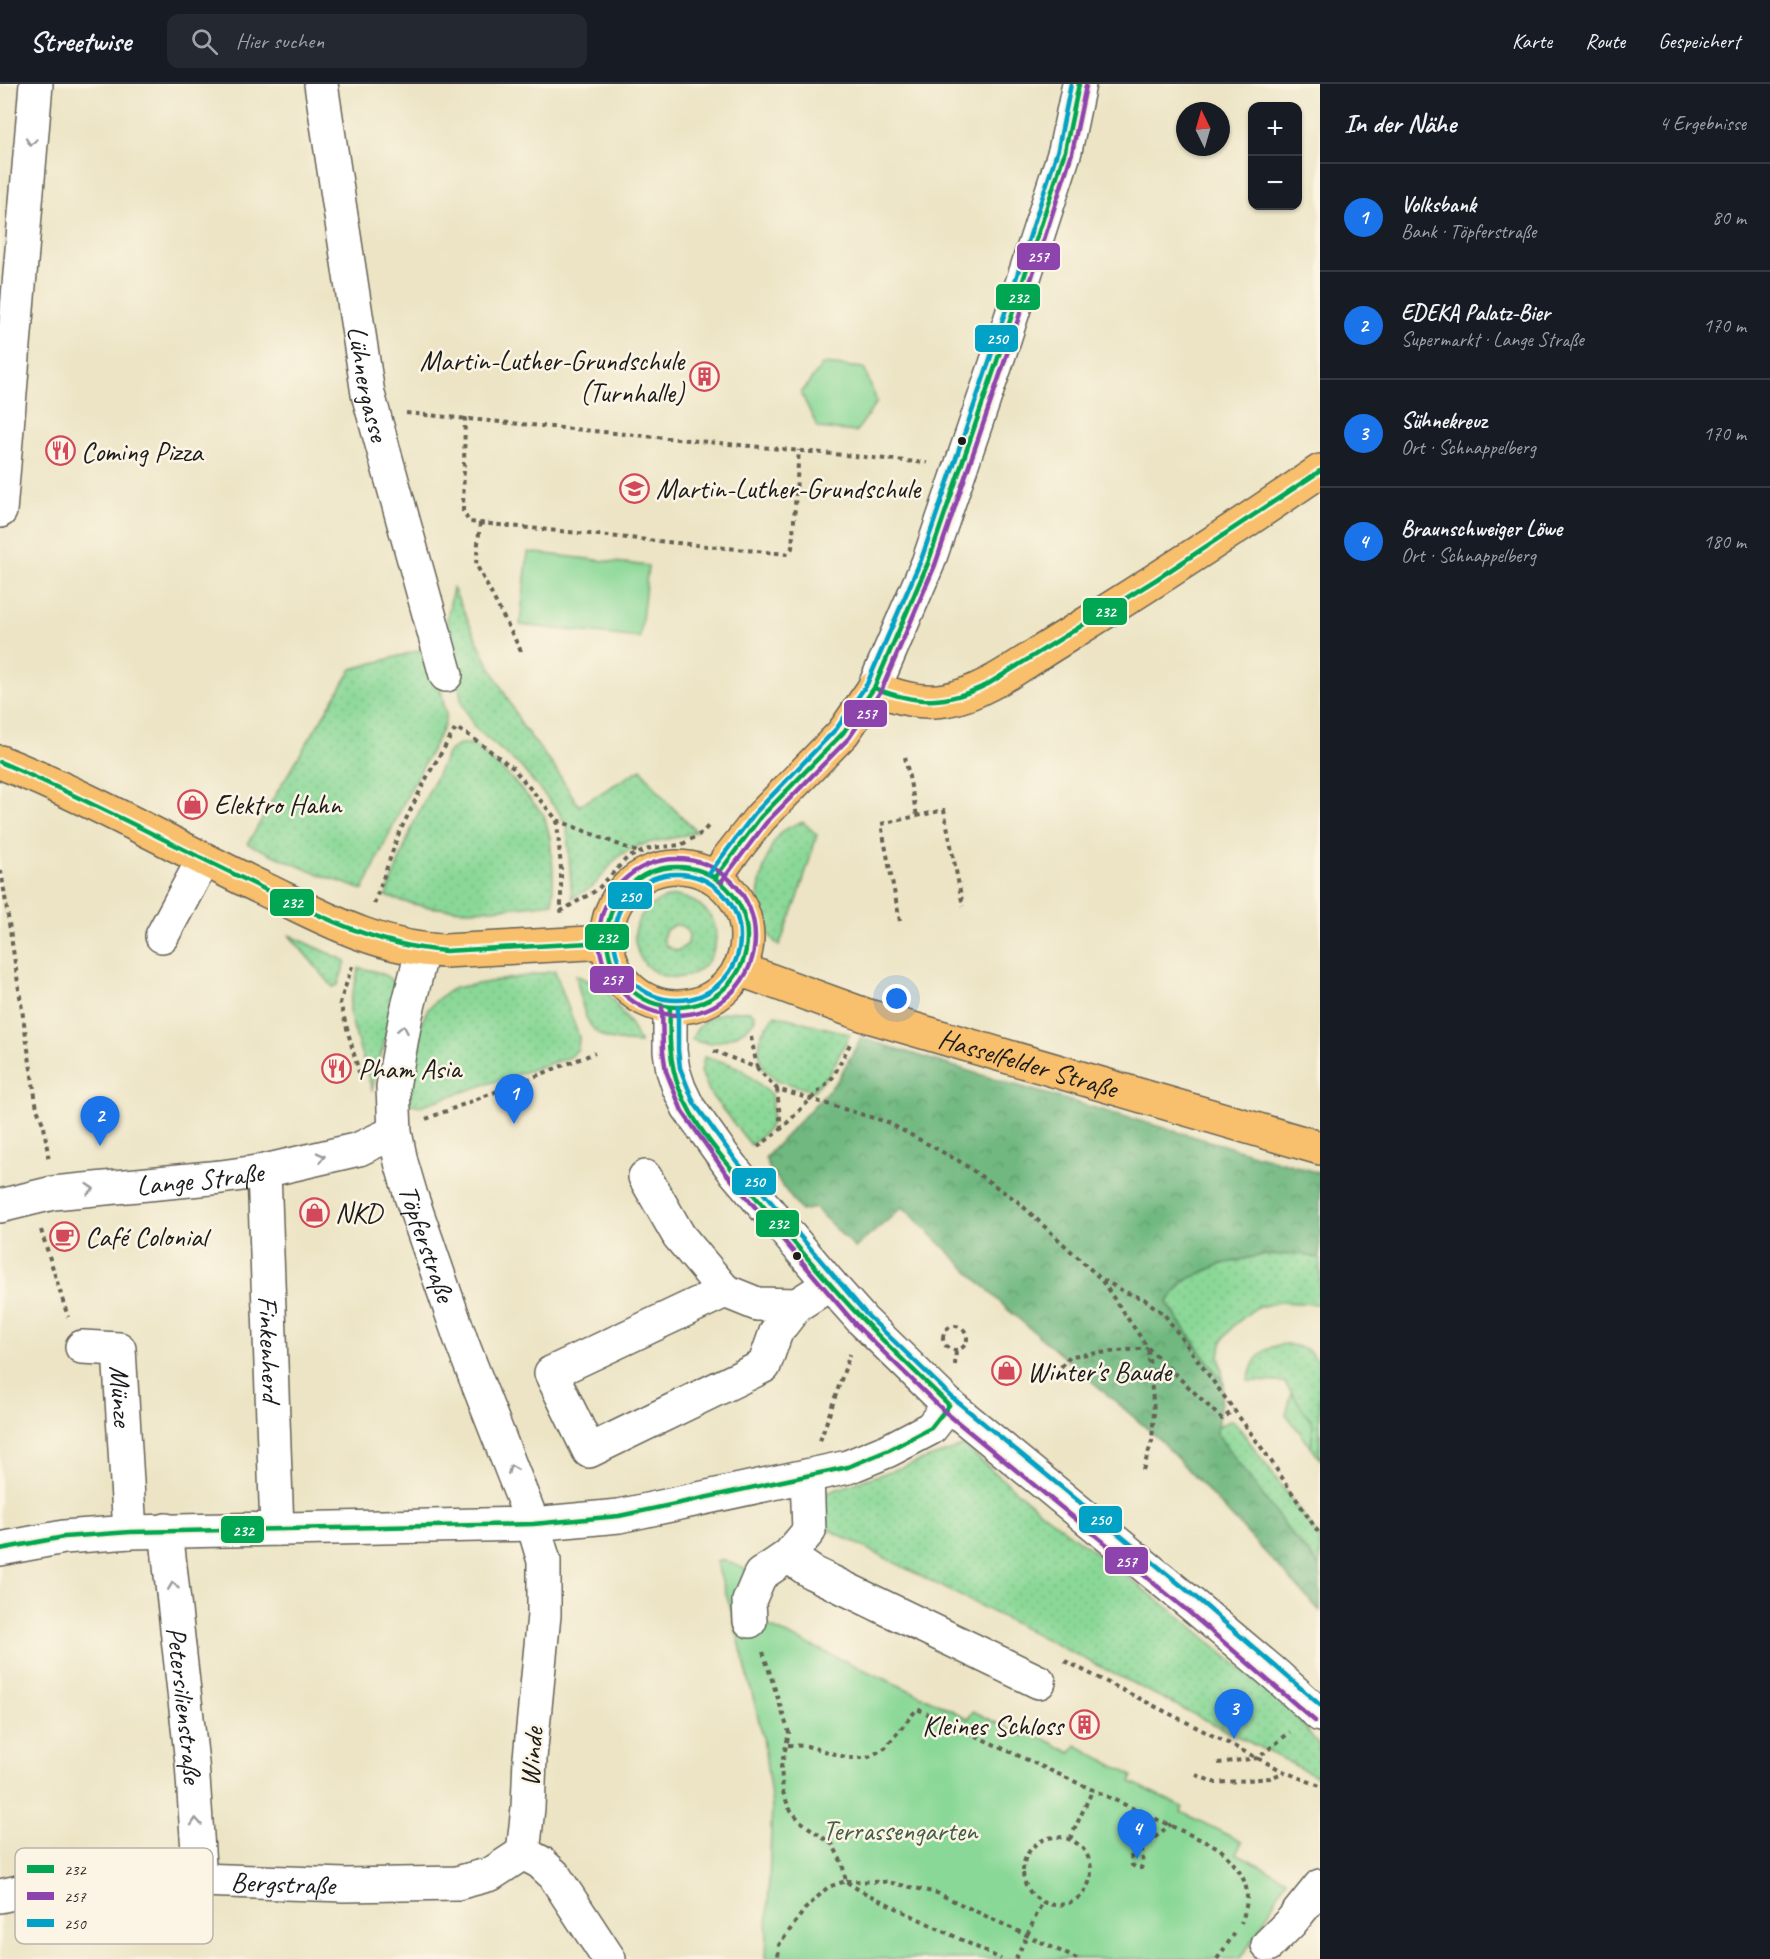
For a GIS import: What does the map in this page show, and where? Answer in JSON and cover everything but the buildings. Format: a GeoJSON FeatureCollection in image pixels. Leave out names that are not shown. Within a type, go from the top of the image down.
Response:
{"type":"FeatureCollection","features":[{"type":"Feature","properties":{"kind":"main road"},"geometry":{"type":"LineString","coordinates":[[715,878],[757,822],[843,733],[874,688],[899,698],[928,701],[946,700],[986,686],[1183,563],[1320,471]]}},
{"type":"Feature","properties":{"kind":"main road"},"geometry":{"type":"LineString","coordinates":[[0,762],[131,823],[343,928],[389,944],[423,951],[469,951],[606,942]]}},
{"type":"Feature","properties":{"kind":"main road"},"geometry":{"type":"LineString","coordinates":[[662,868],[695,869],[715,878],[736,899],[746,925],[746,952],[739,969],[724,989],[711,998],[687,1006],[670,1007],[652,1003],[630,990],[614,968],[606,942],[608,920],[624,890],[641,876],[662,868]]}},
{"type":"Feature","properties":{"kind":"main road","name":"Hasselfelder Straße"},"geometry":{"type":"LineString","coordinates":[[739,969],[865,1015],[1320,1148]]}},
{"type":"Feature","properties":{"kind":"street"},"geometry":{"type":"LineString","coordinates":[[0,511],[36,84]]}},
{"type":"Feature","properties":{"kind":"street","name":"Lühnergasse"},"geometry":{"type":"LineString","coordinates":[[321,84],[352,301],[372,414],[446,675]]}},
{"type":"Feature","properties":{"kind":"street"},"geometry":{"type":"LineString","coordinates":[[874,688],[928,562],[1021,293],[1065,151],[1079,84]]}},
{"type":"Feature","properties":{"kind":"street"},"geometry":{"type":"LineString","coordinates":[[162,936],[203,860]]}},
{"type":"Feature","properties":{"kind":"street","name":"Töpferstraße"},"geometry":{"type":"LineString","coordinates":[[423,951],[406,1015],[393,1087],[395,1132],[411,1196],[462,1343],[533,1524]]}},
{"type":"Feature","properties":{"kind":"street"},"geometry":{"type":"LineString","coordinates":[[670,1007],[670,1051],[673,1070],[679,1088],[693,1115],[731,1167],[862,1320],[949,1405],[1195,1607],[1318,1713]]}},
{"type":"Feature","properties":{"kind":"street","name":"Lange Straße"},"geometry":{"type":"LineString","coordinates":[[0,1206],[43,1195],[264,1171],[359,1149],[395,1132]]}},
{"type":"Feature","properties":{"kind":"street","name":"Finkenherd"},"geometry":{"type":"LineString","coordinates":[[264,1171],[277,1529]]}},
{"type":"Feature","properties":{"kind":"street"},"geometry":{"type":"LineString","coordinates":[[645,1177],[679,1236],[725,1291],[757,1304],[796,1305]]}},
{"type":"Feature","properties":{"kind":"street"},"geometry":{"type":"LineString","coordinates":[[725,1291],[551,1373],[589,1452],[764,1366],[776,1332],[796,1305],[830,1284]]}},
{"type":"Feature","properties":{"kind":"street","name":"Münze"},"geometry":{"type":"LineString","coordinates":[[82,1347],[119,1348],[130,1532]]}},
{"type":"Feature","properties":{"kind":"street"},"geometry":{"type":"LineString","coordinates":[[0,1549],[64,1537],[166,1530],[533,1524],[619,1516],[848,1467],[889,1450],[931,1428],[949,1405]]}},
{"type":"Feature","properties":{"kind":"street"},"geometry":{"type":"LineString","coordinates":[[750,1621],[749,1601],[760,1575],[788,1556],[808,1532],[807,1476]]}},
{"type":"Feature","properties":{"kind":"street","name":"Winde"},"geometry":{"type":"LineString","coordinates":[[523,1853],[544,1615],[544,1561],[533,1524]]}},
{"type":"Feature","properties":{"kind":"street","name":"Petersilienstraße"},"geometry":{"type":"LineString","coordinates":[[166,1530],[192,1763],[198,1848]]}},
{"type":"Feature","properties":{"kind":"street"},"geometry":{"type":"LineString","coordinates":[[788,1556],[813,1573],[1039,1682]]}},
{"type":"Feature","properties":{"kind":"street"},"geometry":{"type":"LineString","coordinates":[[523,1853],[540,1862],[554,1875],[609,1959]]}},
{"type":"Feature","properties":{"kind":"street","name":"Bergstraße"},"geometry":{"type":"LineString","coordinates":[[213,1880],[345,1885],[457,1882],[491,1874],[523,1853]]}},
{"type":"Feature","properties":{"kind":"street"},"geometry":{"type":"LineString","coordinates":[[1268,1945],[1291,1922],[1320,1886]]}},
{"type":"Feature","properties":{"kind":"street","name":"Bergstraße"},"geometry":{"type":"LineString","coordinates":[[0,1896],[15,1893]]}},
{"type":"Feature","properties":{"kind":"path"},"geometry":{"type":"LineString","coordinates":[[372,414],[399,412],[465,417],[962,465]]}},
{"type":"Feature","properties":{"kind":"path"},"geometry":{"type":"LineString","coordinates":[[465,417],[463,511],[469,522],[480,524],[786,554],[792,548],[799,450]]}},
{"type":"Feature","properties":{"kind":"path"},"geometry":{"type":"LineString","coordinates":[[480,524],[476,564],[522,653]]}},
{"type":"Feature","properties":{"kind":"path"},"geometry":{"type":"LineString","coordinates":[[373,907],[399,833],[428,775],[456,728],[512,767],[557,820],[641,853]]}},
{"type":"Feature","properties":{"kind":"path"},"geometry":{"type":"LineString","coordinates":[[905,757],[917,816]]}},
{"type":"Feature","properties":{"kind":"path"},"geometry":{"type":"LineString","coordinates":[[900,921],[881,824],[944,810],[963,906]]}},
{"type":"Feature","properties":{"kind":"path"},"geometry":{"type":"LineString","coordinates":[[557,820],[561,869],[561,911],[597,890],[627,858],[651,848],[681,845],[702,833],[712,821]]}},
{"type":"Feature","properties":{"kind":"path","name":"Münze"},"geometry":{"type":"LineString","coordinates":[[1,870],[37,1109],[44,1126],[43,1195],[62,1299],[75,1337],[82,1347]]}},
{"type":"Feature","properties":{"kind":"path"},"geometry":{"type":"LineString","coordinates":[[353,964],[340,1003],[362,1084]]}},
{"type":"Feature","properties":{"kind":"path"},"geometry":{"type":"LineString","coordinates":[[731,1167],[781,1128],[833,1077],[865,1015]]}},
{"type":"Feature","properties":{"kind":"path"},"geometry":{"type":"LineString","coordinates":[[751,1038],[757,1068]]}},
{"type":"Feature","properties":{"kind":"path"},"geometry":{"type":"LineString","coordinates":[[714,1051],[757,1068],[777,1089],[887,1122],[959,1161],[1017,1201],[1100,1278],[1148,1348],[1222,1419],[1234,1410]]}},
{"type":"Feature","properties":{"kind":"path"},"geometry":{"type":"LineString","coordinates":[[395,1132],[595,1053]]}},
{"type":"Feature","properties":{"kind":"path"},"geometry":{"type":"LineString","coordinates":[[777,1089],[781,1128]]}},
{"type":"Feature","properties":{"kind":"path"},"geometry":{"type":"LineString","coordinates":[[1100,1278],[1125,1292],[1144,1299],[1164,1314],[1269,1458],[1320,1535]]}},
{"type":"Feature","properties":{"kind":"path"},"geometry":{"type":"LineString","coordinates":[[807,1476],[862,1320]]}},
{"type":"Feature","properties":{"kind":"path"},"geometry":{"type":"LineString","coordinates":[[954,1326],[965,1332],[967,1337],[966,1344],[956,1350],[945,1345],[943,1340],[944,1333],[954,1326]]}},
{"type":"Feature","properties":{"kind":"path"},"geometry":{"type":"LineString","coordinates":[[1061,1367],[1070,1356],[1148,1348]]}},
{"type":"Feature","properties":{"kind":"path"},"geometry":{"type":"LineString","coordinates":[[1143,1470],[1152,1441],[1154,1411],[1148,1348]]}},
{"type":"Feature","properties":{"kind":"path"},"geometry":{"type":"LineString","coordinates":[[772,1684],[789,1733],[781,1767],[783,1792],[789,1808],[800,1821],[833,1845],[842,1863],[846,1881],[859,1890],[1001,1959]]}},
{"type":"Feature","properties":{"kind":"path"},"geometry":{"type":"LineString","coordinates":[[788,1745],[807,1746],[849,1758],[867,1758],[885,1748],[917,1709],[1171,1824],[1219,1848],[1237,1866],[1245,1879],[1248,1891],[1242,1921],[1218,1959]]}},
{"type":"Feature","properties":{"kind":"path"},"geometry":{"type":"LineString","coordinates":[[1218,1763],[1258,1758],[1318,1713]]}},
{"type":"Feature","properties":{"kind":"path"},"geometry":{"type":"LineString","coordinates":[[1196,1775],[1216,1783],[1270,1778],[1285,1772]]}},
{"type":"Feature","properties":{"kind":"path"},"geometry":{"type":"LineString","coordinates":[[1070,1839],[1093,1789]]}},
{"type":"Feature","properties":{"kind":"path"},"geometry":{"type":"LineString","coordinates":[[1142,1848],[1143,1864],[1141,1868],[1137,1868],[1132,1865],[1131,1852],[1142,1848],[1171,1824]]}},
{"type":"Feature","properties":{"kind":"path"},"geometry":{"type":"LineString","coordinates":[[1050,1837],[1070,1839],[1087,1853],[1092,1875],[1089,1885],[1075,1901],[1054,1906],[1042,1903],[1027,1888],[1023,1878],[1022,1867],[1025,1856],[1040,1841],[1050,1837]]}},
{"type":"Feature","properties":{"kind":"path"},"geometry":{"type":"LineString","coordinates":[[778,1959],[779,1945],[805,1909],[828,1887],[846,1881],[888,1882],[937,1893],[1077,1959]]}},
{"type":"Feature","properties":{"kind":"path"},"geometry":{"type":"LineString","coordinates":[[1016,1959],[1042,1903]]}},
{"type":"Feature","properties":{"kind":"green space"},"geometry":{"type":"Polygon","coordinates":[[[823,364],[864,368],[877,402],[856,432],[818,428],[801,393],[823,364]]]}},
{"type":"Feature","properties":{"kind":"green space"},"geometry":{"type":"Polygon","coordinates":[[[528,552],[648,566],[640,638],[520,625],[528,552]]]}},
{"type":"Feature","properties":{"kind":"green space"},"geometry":{"type":"Polygon","coordinates":[[[453,588],[484,655],[523,727],[554,767],[579,806],[641,769],[666,801],[696,831],[637,846],[623,853],[593,886],[572,898],[567,827],[558,811],[520,766],[475,728],[462,704],[447,619],[453,588]]]}},
{"type":"Feature","properties":{"kind":"green space"},"geometry":{"type":"Polygon","coordinates":[[[432,647],[446,715],[444,726],[405,800],[363,890],[308,870],[248,844],[352,669],[432,647]]]}},
{"type":"Feature","properties":{"kind":"green space"},"geometry":{"type":"Polygon","coordinates":[[[460,744],[473,744],[512,779],[544,815],[550,838],[553,903],[468,910],[427,907],[386,896],[414,822],[448,752],[460,744]]]}},
{"type":"Feature","properties":{"kind":"green space"},"geometry":{"type":"Polygon","coordinates":[[[803,822],[817,835],[798,898],[779,946],[764,927],[761,917],[758,896],[762,873],[775,840],[793,825],[803,822]]]}},
{"type":"Feature","properties":{"kind":"green space"},"geometry":{"type":"Polygon","coordinates":[[[675,896],[685,898],[702,907],[709,914],[716,930],[716,940],[709,960],[698,971],[683,977],[665,976],[651,969],[641,958],[636,944],[636,929],[642,914],[655,903],[675,896]],[[678,925],[666,930],[663,938],[666,946],[677,951],[687,945],[689,937],[687,930],[678,925]]]}},
{"type":"Feature","properties":{"kind":"green space"},"geometry":{"type":"Polygon","coordinates":[[[289,935],[346,961],[338,985],[333,987],[289,935]]]}},
{"type":"Feature","properties":{"kind":"green space"},"geometry":{"type":"Polygon","coordinates":[[[359,968],[387,976],[398,990],[372,1090],[350,1016],[350,1003],[359,968]]]}},
{"type":"Feature","properties":{"kind":"green space"},"geometry":{"type":"Polygon","coordinates":[[[555,971],[579,1037],[578,1049],[570,1057],[420,1106],[408,1103],[411,1072],[421,1024],[428,1009],[439,998],[454,988],[555,971]]]}},
{"type":"Feature","properties":{"kind":"green space"},"geometry":{"type":"Polygon","coordinates":[[[576,975],[604,988],[631,1025],[640,1043],[623,1042],[598,1034],[587,1020],[576,975]]]}},
{"type":"Feature","properties":{"kind":"green space"},"geometry":{"type":"Polygon","coordinates":[[[749,1011],[754,1014],[755,1019],[735,1035],[708,1043],[692,1039],[704,1021],[716,1015],[749,1011]]]}},
{"type":"Feature","properties":{"kind":"green space"},"geometry":{"type":"Polygon","coordinates":[[[775,1015],[850,1034],[830,1073],[813,1091],[776,1080],[762,1067],[759,1051],[761,1034],[775,1015]]]}},
{"type":"Feature","properties":{"kind":"green space"},"geometry":{"type":"Polygon","coordinates":[[[861,1038],[1320,1173],[1320,1259],[1302,1254],[1261,1255],[1219,1265],[1184,1281],[1167,1303],[1224,1384],[1216,1433],[1295,1539],[1320,1566],[1320,1611],[1157,1437],[1006,1308],[903,1207],[855,1248],[815,1208],[801,1211],[769,1168],[765,1158],[837,1081],[861,1038]]]}},
{"type":"Feature","properties":{"kind":"green space"},"geometry":{"type":"Polygon","coordinates":[[[704,1057],[741,1069],[771,1094],[771,1124],[765,1133],[751,1145],[711,1095],[701,1072],[704,1057]]]}},
{"type":"Feature","properties":{"kind":"green space"},"geometry":{"type":"Polygon","coordinates":[[[1302,1254],[1320,1259],[1320,1304],[1279,1302],[1255,1308],[1233,1326],[1223,1340],[1219,1355],[1224,1384],[1167,1303],[1184,1281],[1219,1265],[1261,1255],[1302,1254]]]}},
{"type":"Feature","properties":{"kind":"green space"},"geometry":{"type":"Polygon","coordinates":[[[1287,1344],[1306,1349],[1320,1362],[1320,1459],[1311,1447],[1313,1424],[1284,1382],[1248,1381],[1256,1359],[1261,1354],[1272,1347],[1287,1344]]]}},
{"type":"Feature","properties":{"kind":"green space"},"geometry":{"type":"Polygon","coordinates":[[[1292,1393],[1313,1424],[1311,1447],[1286,1414],[1292,1393]]]}},
{"type":"Feature","properties":{"kind":"green space"},"geometry":{"type":"Polygon","coordinates":[[[1230,1421],[1235,1422],[1320,1539],[1320,1566],[1295,1539],[1216,1433],[1217,1426],[1230,1421]]]}},
{"type":"Feature","properties":{"kind":"green space"},"geometry":{"type":"Polygon","coordinates":[[[964,1446],[1040,1511],[1187,1622],[1296,1717],[1320,1746],[1320,1778],[824,1527],[820,1499],[829,1492],[964,1446]]]}},
{"type":"Feature","properties":{"kind":"green space","name":"Terrassengarten"},"geometry":{"type":"Polygon","coordinates":[[[723,1560],[760,1575],[752,1619],[968,1719],[973,1711],[1024,1736],[1028,1730],[1071,1753],[1076,1745],[1133,1776],[1131,1782],[1183,1807],[1181,1812],[1242,1842],[1236,1853],[1286,1879],[1257,1934],[1240,1959],[766,1959],[772,1805],[763,1737],[732,1613],[716,1562],[723,1560]]]}},
{"type":"Feature","properties":{"kind":"transit line","name":"250"},"geometry":{"type":"LineString","coordinates":[[709,874],[755,813],[837,728],[867,684],[921,560],[989,362],[1058,149],[1071,84]]}},
{"type":"Feature","properties":{"kind":"transit line","name":"232"},"geometry":{"type":"LineString","coordinates":[[715,878],[760,818],[843,733],[874,688],[928,563],[996,364],[1065,151],[1079,84]]}},
{"type":"Feature","properties":{"kind":"transit line","name":"257"},"geometry":{"type":"LineString","coordinates":[[721,882],[766,823],[849,738],[881,691],[935,565],[1003,366],[1072,153],[1086,86]]}},
{"type":"Feature","properties":{"kind":"transit line","name":"232"},"geometry":{"type":"LineString","coordinates":[[874,688],[904,698],[932,700],[959,696],[988,684],[1157,579],[1320,471]]}},
{"type":"Feature","properties":{"kind":"transit line","name":"232"},"geometry":{"type":"LineString","coordinates":[[0,762],[92,804],[292,903],[341,925],[392,942],[445,951],[607,942]]}},
{"type":"Feature","properties":{"kind":"transit line","name":"257"},"geometry":{"type":"LineString","coordinates":[[677,859],[707,865],[732,882],[749,907],[755,937],[749,967],[732,992],[707,1009],[677,1015],[647,1009],[622,992],[605,967],[599,937],[605,907],[622,882],[647,865],[677,859]]}},
{"type":"Feature","properties":{"kind":"transit line","name":"232"},"geometry":{"type":"LineString","coordinates":[[677,867],[704,872],[727,887],[742,910],[747,937],[742,964],[727,987],[704,1002],[677,1007],[650,1002],[627,987],[612,964],[607,937],[612,910],[627,887],[650,872],[677,867]]}},
{"type":"Feature","properties":{"kind":"transit line","name":"250"},"geometry":{"type":"LineString","coordinates":[[677,874],[701,879],[721,893],[735,913],[740,937],[735,961],[721,981],[701,995],[677,1000],[653,995],[633,981],[619,961],[614,937],[619,913],[633,893],[653,879],[677,874]]}},
{"type":"Feature","properties":{"kind":"transit line","name":"257"},"geometry":{"type":"LineString","coordinates":[[662,1007],[663,1052],[666,1071],[682,1111],[725,1172],[856,1325],[944,1411],[1190,1613],[1315,1721]]}},
{"type":"Feature","properties":{"kind":"transit line","name":"232"},"geometry":{"type":"LineString","coordinates":[[670,1007],[670,1048],[673,1068],[679,1088],[702,1131],[834,1289],[949,1405]]}},
{"type":"Feature","properties":{"kind":"transit line","name":"250"},"geometry":{"type":"LineString","coordinates":[[678,1007],[680,1068],[694,1103],[737,1162],[867,1315],[954,1399],[1200,1601],[1320,1705]]}},
{"type":"Feature","properties":{"kind":"transit line","name":"232"},"geometry":{"type":"LineString","coordinates":[[0,1549],[64,1537],[130,1532],[533,1524],[619,1516],[848,1467],[889,1450],[931,1428],[949,1405]]}},
{"type":"Feature","properties":{"kind":"place","name":"Martin-Luther-Grundschule (Turnhalle)"},"geometry":{"type":"Point","coordinates":[705,376]}},
{"type":"Feature","properties":{"kind":"place","name":"Coming Pizza"},"geometry":{"type":"Point","coordinates":[60,451]}},
{"type":"Feature","properties":{"kind":"place","name":"Martin-Luther-Grundschule"},"geometry":{"type":"Point","coordinates":[635,488]}},
{"type":"Feature","properties":{"kind":"place","name":"Elektro Hahn"},"geometry":{"type":"Point","coordinates":[193,804]}},
{"type":"Feature","properties":{"kind":"place","name":"Pham Asia"},"geometry":{"type":"Point","coordinates":[337,1068]}},
{"type":"Feature","properties":{"kind":"place","name":"Volksbank"},"geometry":{"type":"Point","coordinates":[514,1124]}},
{"type":"Feature","properties":{"kind":"place","name":"EDEKA Palatz-Bier"},"geometry":{"type":"Point","coordinates":[100,1146]}},
{"type":"Feature","properties":{"kind":"place","name":"NKD"},"geometry":{"type":"Point","coordinates":[314,1212]}},
{"type":"Feature","properties":{"kind":"place","name":"Café Colonial"},"geometry":{"type":"Point","coordinates":[64,1236]}},
{"type":"Feature","properties":{"kind":"place","name":"Winter's Baude"},"geometry":{"type":"Point","coordinates":[1006,1371]}},
{"type":"Feature","properties":{"kind":"place","name":"Kleines Schloss"},"geometry":{"type":"Point","coordinates":[1084,1725]}},
{"type":"Feature","properties":{"kind":"place","name":"Sühnekreuz"},"geometry":{"type":"Point","coordinates":[1234,1739]}},
{"type":"Feature","properties":{"kind":"place","name":"Braunschweiger Löwe"},"geometry":{"type":"Point","coordinates":[1137,1859]}}]}
